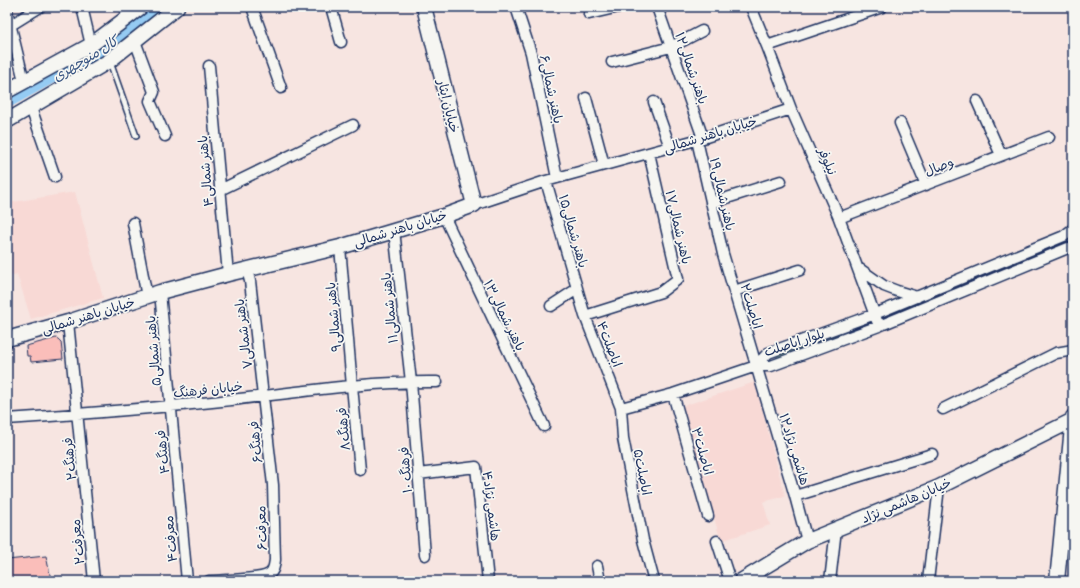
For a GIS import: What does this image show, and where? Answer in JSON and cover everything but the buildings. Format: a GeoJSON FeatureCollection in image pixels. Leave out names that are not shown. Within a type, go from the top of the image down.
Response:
{"type":"FeatureCollection","features":[{"type":"Feature","properties":{"kind":"street"},"geometry":{"type":"LineString","coordinates":[[11,25],[40,7]]}},
{"type":"Feature","properties":{"kind":"street"},"geometry":{"type":"LineString","coordinates":[[82,7],[91,45]]}},
{"type":"Feature","properties":{"kind":"street"},"geometry":{"type":"LineString","coordinates":[[7,91],[91,45],[141,7]]}},
{"type":"Feature","properties":{"kind":"street"},"geometry":{"type":"LineString","coordinates":[[7,121],[110,61],[177,7]]}},
{"type":"Feature","properties":{"kind":"street"},"geometry":{"type":"LineString","coordinates":[[252,7],[281,88]]}},
{"type":"Feature","properties":{"kind":"street"},"geometry":{"type":"LineString","coordinates":[[331,7],[342,42]]}},
{"type":"Feature","properties":{"kind":"street","name":"خیابان ایثار"},"geometry":{"type":"LineString","coordinates":[[424,7],[474,205]]}},
{"type":"Feature","properties":{"kind":"street","name":"باهنر شمالی۶"},"geometry":{"type":"LineString","coordinates":[[516,7],[531,53],[557,178]]}},
{"type":"Feature","properties":{"kind":"street"},"geometry":{"type":"LineString","coordinates":[[589,14],[619,7]]}},
{"type":"Feature","properties":{"kind":"street","name":"باهنر شمالی۱۲"},"geometry":{"type":"LineString","coordinates":[[658,7],[700,139]]}},
{"type":"Feature","properties":{"kind":"street","name":"نیلوفر"},"geometry":{"type":"LineString","coordinates":[[751,7],[791,109],[839,218],[879,326]]}},
{"type":"Feature","properties":{"kind":"street"},"geometry":{"type":"LineString","coordinates":[[767,46],[882,7]]}},
{"type":"Feature","properties":{"kind":"street"},"geometry":{"type":"LineString","coordinates":[[7,11],[24,81]]}},
{"type":"Feature","properties":{"kind":"street"},"geometry":{"type":"LineString","coordinates":[[612,62],[670,47],[702,31]]}},
{"type":"Feature","properties":{"kind":"street"},"geometry":{"type":"LineString","coordinates":[[135,41],[154,92],[150,101],[165,136]]}},
{"type":"Feature","properties":{"kind":"street","name":"باهنر شمالی۴"},"geometry":{"type":"LineString","coordinates":[[209,66],[228,274]]}},
{"type":"Feature","properties":{"kind":"street"},"geometry":{"type":"LineString","coordinates":[[586,98],[604,165]]}},
{"type":"Feature","properties":{"kind":"street"},"geometry":{"type":"LineString","coordinates":[[977,101],[1001,155]]}},
{"type":"Feature","properties":{"kind":"street"},"geometry":{"type":"LineString","coordinates":[[654,102],[670,147]]}},
{"type":"Feature","properties":{"kind":"street"},"geometry":{"type":"LineString","coordinates":[[30,108],[55,177]]}},
{"type":"Feature","properties":{"kind":"street","name":"خیابان باهنر شمالی"},"geometry":{"type":"LineString","coordinates":[[7,339],[68,322],[160,292],[340,247],[444,216],[546,181],[700,139],[791,109]]}},
{"type":"Feature","properties":{"kind":"street"},"geometry":{"type":"LineString","coordinates":[[900,123],[926,185]]}},
{"type":"Feature","properties":{"kind":"street"},"geometry":{"type":"LineString","coordinates":[[220,190],[353,125]]}},
{"type":"Feature","properties":{"kind":"street","name":"وصال"},"geometry":{"type":"LineString","coordinates":[[839,218],[1049,137]]}},
{"type":"Feature","properties":{"kind":"street","name":"باهنر شمالی۱۹"},"geometry":{"type":"LineString","coordinates":[[700,139],[711,203],[723,254]]}},
{"type":"Feature","properties":{"kind":"street","name":"باهنر شمالی۱۷"},"geometry":{"type":"LineString","coordinates":[[585,316],[661,292],[678,279],[649,153]]}},
{"type":"Feature","properties":{"kind":"street","name":"باهنر شمالی۱۵"},"geometry":{"type":"LineString","coordinates":[[546,181],[577,288]]}},
{"type":"Feature","properties":{"kind":"street"},"geometry":{"type":"LineString","coordinates":[[711,203],[781,181]]}},
{"type":"Feature","properties":{"kind":"street","name":"باهنر شمالی۱۳"},"geometry":{"type":"LineString","coordinates":[[444,216],[544,426]]}},
{"type":"Feature","properties":{"kind":"street"},"geometry":{"type":"LineString","coordinates":[[133,223],[147,297]]}},
{"type":"Feature","properties":{"kind":"street","name":"بلوار اباصلت"},"geometry":{"type":"LineString","coordinates":[[756,366],[768,353],[917,297],[1064,236],[1073,229]]}},
{"type":"Feature","properties":{"kind":"street","name":"باهنر شمالی۱۱"},"geometry":{"type":"LineString","coordinates":[[394,230],[411,382]]}},
{"type":"Feature","properties":{"kind":"street"},"geometry":{"type":"LineString","coordinates":[[1064,236],[1070,241],[1071,248]]}},
{"type":"Feature","properties":{"kind":"street","name":"باهنر شمالی۹"},"geometry":{"type":"LineString","coordinates":[[340,247],[352,386]]}},
{"type":"Feature","properties":{"kind":"street","name":"بلوار اباصلت"},"geometry":{"type":"LineString","coordinates":[[756,366],[771,366],[879,326],[1071,248]]}},
{"type":"Feature","properties":{"kind":"street","name":"اباصلت۲"},"geometry":{"type":"LineString","coordinates":[[723,254],[756,366]]}},
{"type":"Feature","properties":{"kind":"street"},"geometry":{"type":"LineString","coordinates":[[857,267],[884,286],[917,297]]}},
{"type":"Feature","properties":{"kind":"street","name":"باهنر شمالی۷"},"geometry":{"type":"LineString","coordinates":[[247,270],[250,281],[263,396]]}},
{"type":"Feature","properties":{"kind":"street"},"geometry":{"type":"LineString","coordinates":[[734,291],[800,270]]}},
{"type":"Feature","properties":{"kind":"street"},"geometry":{"type":"LineString","coordinates":[[551,306],[577,288]]}},
{"type":"Feature","properties":{"kind":"street","name":"اباصلت۴"},"geometry":{"type":"LineString","coordinates":[[577,288],[585,316],[620,408]]}},
{"type":"Feature","properties":{"kind":"street","name":"باهنر شمالی۵"},"geometry":{"type":"LineString","coordinates":[[160,292],[171,407]]}},
{"type":"Feature","properties":{"kind":"street","name":"فرهنگ۲"},"geometry":{"type":"LineString","coordinates":[[68,322],[86,501]]}},
{"type":"Feature","properties":{"kind":"street"},"geometry":{"type":"LineString","coordinates":[[943,409],[1056,353],[1073,350]]}},
{"type":"Feature","properties":{"kind":"street"},"geometry":{"type":"LineString","coordinates":[[620,408],[673,394],[756,366]]}},
{"type":"Feature","properties":{"kind":"street","name":"هاشمی نژاد۱۲"},"geometry":{"type":"LineString","coordinates":[[756,366],[807,541]]}},
{"type":"Feature","properties":{"kind":"street","name":"خیابان فرهنگ"},"geometry":{"type":"LineString","coordinates":[[7,419],[171,407],[352,386],[411,382],[437,382]]}},
{"type":"Feature","properties":{"kind":"street","name":"فرهنگ ۱۰"},"geometry":{"type":"LineString","coordinates":[[411,382],[425,555]]}},
{"type":"Feature","properties":{"kind":"street","name":"فرهنگ۸"},"geometry":{"type":"LineString","coordinates":[[352,386],[360,470]]}},
{"type":"Feature","properties":{"kind":"street","name":"اباصلت۳"},"geometry":{"type":"LineString","coordinates":[[673,394],[708,516]]}},
{"type":"Feature","properties":{"kind":"street","name":"فرهنگ۶"},"geometry":{"type":"LineString","coordinates":[[263,396],[273,485]]}},
{"type":"Feature","properties":{"kind":"street","name":"فرهنگ۴"},"geometry":{"type":"LineString","coordinates":[[171,407],[179,494]]}},
{"type":"Feature","properties":{"kind":"street","name":"اباصلت۵"},"geometry":{"type":"LineString","coordinates":[[620,408],[623,438],[643,540],[654,581]]}},
{"type":"Feature","properties":{"kind":"street"},"geometry":{"type":"LineString","coordinates":[[1057,581],[1073,417]]}},
{"type":"Feature","properties":{"kind":"street","name":"خیابان هاشمی نژاد"},"geometry":{"type":"LineString","coordinates":[[742,581],[756,577],[807,541],[939,488],[1073,420]]}},
{"type":"Feature","properties":{"kind":"street"},"geometry":{"type":"LineString","coordinates":[[795,496],[932,454]]}},
{"type":"Feature","properties":{"kind":"street","name":"هاشمی نژاد۴"},"geometry":{"type":"LineString","coordinates":[[418,474],[476,467],[488,581]]}},
{"type":"Feature","properties":{"kind":"street","name":"معرفت۶"},"geometry":{"type":"LineString","coordinates":[[254,580],[268,575],[274,569],[273,485]]}},
{"type":"Feature","properties":{"kind":"street"},"geometry":{"type":"LineString","coordinates":[[928,581],[939,488]]}},
{"type":"Feature","properties":{"kind":"street","name":"معرفت۴"},"geometry":{"type":"LineString","coordinates":[[179,494],[187,581]]}},
{"type":"Feature","properties":{"kind":"street","name":"معرفت۲"},"geometry":{"type":"LineString","coordinates":[[86,501],[94,581]]}},
{"type":"Feature","properties":{"kind":"street"},"geometry":{"type":"LineString","coordinates":[[830,581],[836,529]]}},
{"type":"Feature","properties":{"kind":"street"},"geometry":{"type":"LineString","coordinates":[[717,541],[730,581]]}},
{"type":"Feature","properties":{"kind":"street"},"geometry":{"type":"LineString","coordinates":[[597,566],[600,581]]}},
{"type":"Feature","properties":{"kind":"street"},"geometry":{"type":"LineString","coordinates":[[209,581],[254,580]]}},
{"type":"Feature","properties":{"kind":"lane"},"geometry":{"type":"LineString","coordinates":[[110,61],[136,136]]}},
{"type":"Feature","properties":{"kind":"shaded area"},"geometry":{"type":"Polygon","coordinates":[[[75,192],[103,298],[31,319],[17,274],[7,277],[7,203],[75,192]]]}},
{"type":"Feature","properties":{"kind":"shaded area"},"geometry":{"type":"Polygon","coordinates":[[[755,382],[785,496],[763,502],[770,525],[721,541],[680,407],[755,382]]]}},
{"type":"Feature","properties":{"kind":"green space"},"geometry":{"type":"Polygon","coordinates":[[[1059,243],[1063,244],[1062,246],[891,316],[887,315],[889,313],[1059,243]]]}},
{"type":"Feature","properties":{"kind":"green space"},"geometry":{"type":"Polygon","coordinates":[[[854,326],[858,327],[854,330],[778,359],[777,358],[779,354],[854,326]]]}},
{"type":"Feature","properties":{"kind":"waterway","name":"کال منوچهری"},"geometry":{"type":"LineString","coordinates":[[7,103],[109,46],[158,7]]}}]}
